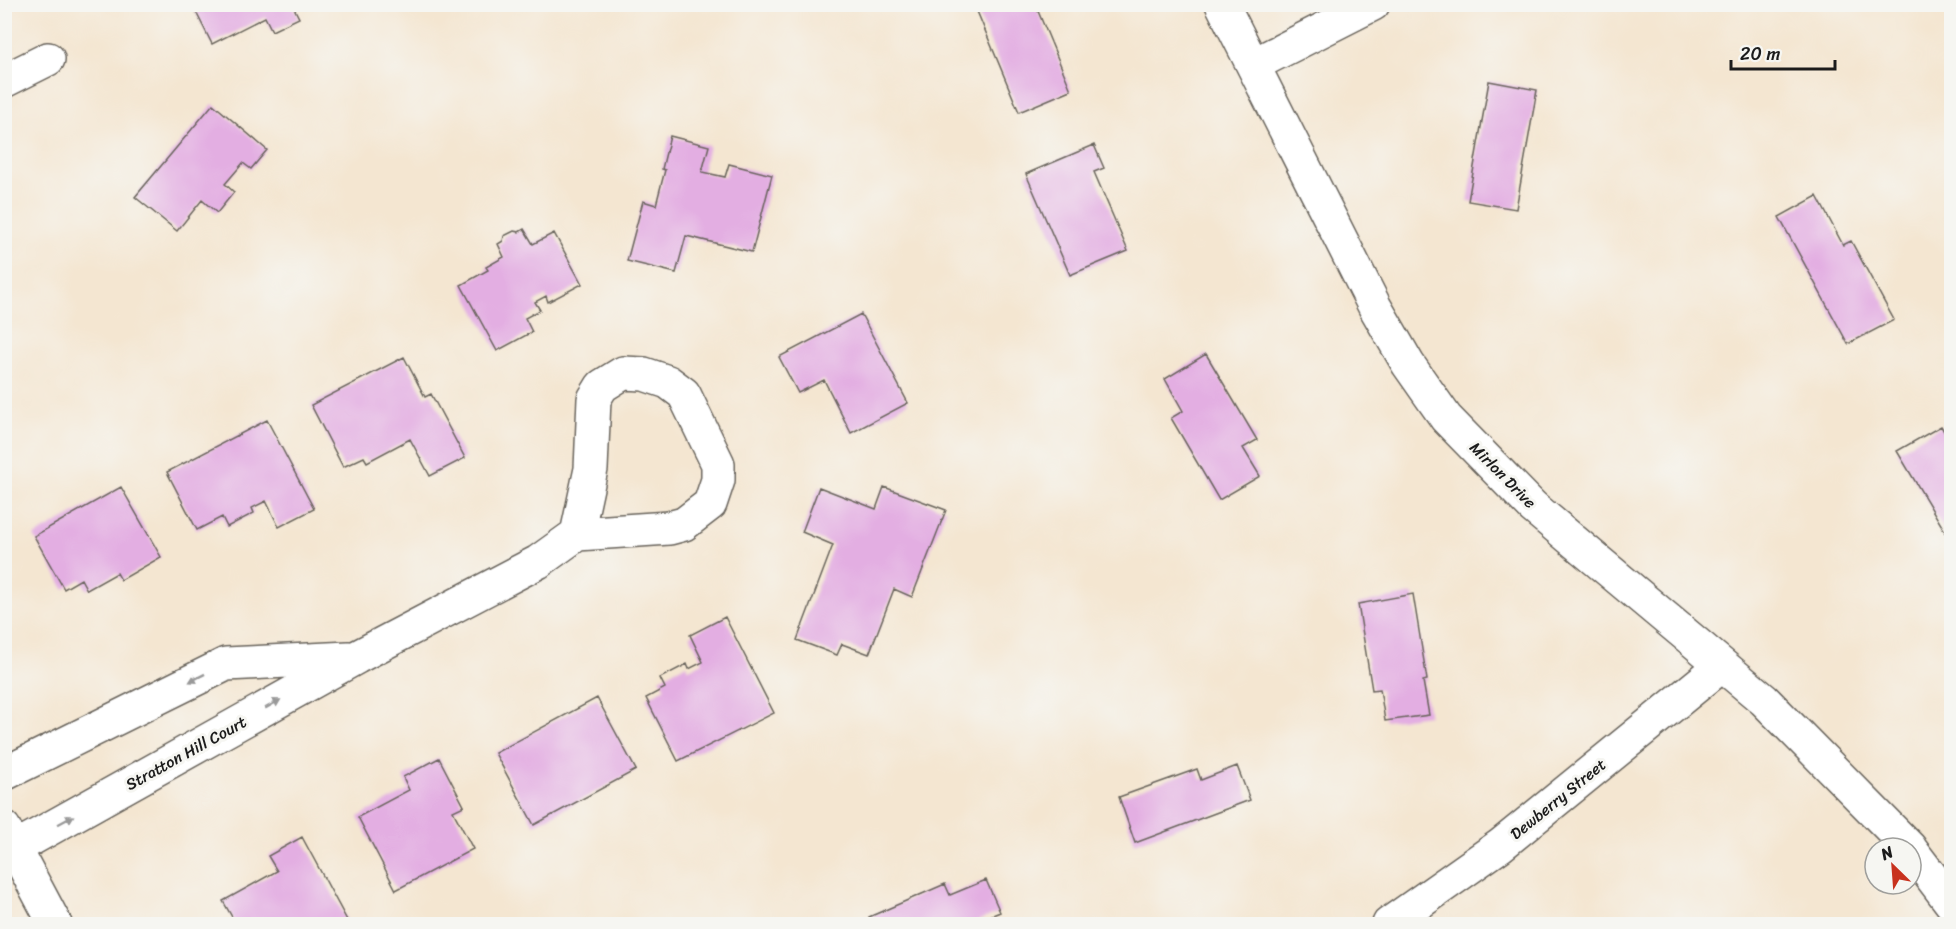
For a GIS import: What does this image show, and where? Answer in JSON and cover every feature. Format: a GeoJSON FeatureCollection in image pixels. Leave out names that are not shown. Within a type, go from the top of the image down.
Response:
{"type":"FeatureCollection","features":[{"type":"Feature","properties":{"kind":"street","name":"Mirlon Drive"},"geometry":{"type":"LineString","coordinates":[[1222,4],[1375,307],[1408,364],[1446,418],[1533,507],[1778,715],[1897,836]]}},
{"type":"Feature","properties":{"kind":"street"},"geometry":{"type":"LineString","coordinates":[[1253,65],[1372,4]]}},
{"type":"Feature","properties":{"kind":"street"},"geometry":{"type":"LineString","coordinates":[[4,81],[48,59]]}},
{"type":"Feature","properties":{"kind":"street"},"geometry":{"type":"LineString","coordinates":[[623,373],[644,374],[668,382],[684,394],[718,464],[718,480],[711,504],[684,524],[669,528],[577,534],[591,470],[594,399],[602,386],[623,373]]}},
{"type":"Feature","properties":{"kind":"street","name":"Stratton Hill Court"},"geometry":{"type":"LineString","coordinates":[[10,838],[538,562],[577,534]]}},
{"type":"Feature","properties":{"kind":"street","name":"Stratton Hill Court"},"geometry":{"type":"LineString","coordinates":[[4,774],[226,664],[357,657]]}},
{"type":"Feature","properties":{"kind":"street","name":"Dewberry Street"},"geometry":{"type":"LineString","coordinates":[[1389,924],[1501,845],[1721,666]]}},
{"type":"Feature","properties":{"kind":"street"},"geometry":{"type":"LineString","coordinates":[[10,838],[55,924]]}},
{"type":"Feature","properties":{"kind":"street","name":"Mirlon Drive"},"geometry":{"type":"LineString","coordinates":[[1923,866],[1952,904]]}},
{"type":"Feature","properties":{"kind":"building"},"geometry":{"type":"Polygon","coordinates":[[[196,4],[292,4],[299,18],[272,31],[265,17],[212,44],[193,6],[196,4]]]}},
{"type":"Feature","properties":{"kind":"building"},"geometry":{"type":"Polygon","coordinates":[[[974,4],[1035,4],[1071,90],[1019,112],[974,4]]]}},
{"type":"Feature","properties":{"kind":"building"},"geometry":{"type":"Polygon","coordinates":[[[1489,81],[1537,90],[1516,209],[1468,201],[1489,81]]]}},
{"type":"Feature","properties":{"kind":"building"},"geometry":{"type":"Polygon","coordinates":[[[213,104],[267,150],[251,169],[243,163],[225,184],[234,192],[217,213],[202,200],[177,231],[135,197],[213,104]]]}},
{"type":"Feature","properties":{"kind":"building"},"geometry":{"type":"Polygon","coordinates":[[[670,136],[709,146],[702,172],[725,177],[729,164],[772,175],[752,252],[686,236],[676,273],[627,261],[643,201],[656,205],[665,170],[662,169],[670,136]]]}},
{"type":"Feature","properties":{"kind":"building"},"geometry":{"type":"Polygon","coordinates":[[[1094,145],[1104,168],[1094,172],[1128,251],[1070,275],[1026,174],[1094,145]]]}},
{"type":"Feature","properties":{"kind":"building"},"geometry":{"type":"Polygon","coordinates":[[[1817,196],[1843,245],[1851,241],[1894,320],[1848,344],[1779,217],[1817,196]]]}},
{"type":"Feature","properties":{"kind":"building"},"geometry":{"type":"Polygon","coordinates":[[[524,229],[533,244],[554,233],[582,284],[548,302],[546,296],[535,302],[540,310],[525,318],[532,332],[497,351],[461,285],[488,270],[486,267],[504,257],[498,244],[503,241],[504,236],[524,229]]]}},
{"type":"Feature","properties":{"kind":"building"},"geometry":{"type":"Polygon","coordinates":[[[861,314],[908,403],[851,433],[824,380],[798,393],[779,357],[861,314]]]}},
{"type":"Feature","properties":{"kind":"building"},"geometry":{"type":"Polygon","coordinates":[[[1206,354],[1257,440],[1243,448],[1260,476],[1219,500],[1171,418],[1183,411],[1165,379],[1206,354]]]}},
{"type":"Feature","properties":{"kind":"building"},"geometry":{"type":"Polygon","coordinates":[[[404,357],[425,397],[431,394],[465,458],[430,476],[410,439],[367,462],[364,457],[343,467],[311,405],[404,357]]]}},
{"type":"Feature","properties":{"kind":"building"},"geometry":{"type":"Polygon","coordinates":[[[267,420],[314,509],[279,527],[266,501],[252,508],[254,513],[227,527],[222,517],[197,530],[167,472],[267,420]]]}},
{"type":"Feature","properties":{"kind":"building"},"geometry":{"type":"Polygon","coordinates":[[[1941,426],[1952,445],[1952,543],[1897,451],[1941,426]]]}},
{"type":"Feature","properties":{"kind":"building"},"geometry":{"type":"Polygon","coordinates":[[[121,487],[161,557],[121,580],[117,573],[87,590],[81,579],[64,589],[34,536],[121,487]]]}},
{"type":"Feature","properties":{"kind":"building"},"geometry":{"type":"Polygon","coordinates":[[[819,487],[876,509],[884,487],[946,510],[912,597],[894,589],[869,654],[842,644],[837,655],[797,640],[833,545],[802,532],[819,487]]]}},
{"type":"Feature","properties":{"kind":"building"},"geometry":{"type":"Polygon","coordinates":[[[1413,594],[1427,680],[1423,681],[1429,715],[1385,721],[1380,689],[1372,690],[1358,604],[1413,594]]]}},
{"type":"Feature","properties":{"kind":"building"},"geometry":{"type":"Polygon","coordinates":[[[725,617],[774,713],[678,761],[646,698],[665,688],[660,678],[687,664],[689,669],[703,662],[690,635],[725,617]]]}},
{"type":"Feature","properties":{"kind":"building"},"geometry":{"type":"Polygon","coordinates":[[[597,698],[636,770],[534,825],[495,753],[597,698]]]}},
{"type":"Feature","properties":{"kind":"building"},"geometry":{"type":"Polygon","coordinates":[[[439,758],[464,806],[453,811],[473,849],[396,890],[358,817],[409,790],[403,777],[439,758]]]}},
{"type":"Feature","properties":{"kind":"building"},"geometry":{"type":"Polygon","coordinates":[[[1237,766],[1250,800],[1135,843],[1119,797],[1197,769],[1201,780],[1237,766]]]}},
{"type":"Feature","properties":{"kind":"building"},"geometry":{"type":"Polygon","coordinates":[[[302,837],[349,924],[236,924],[223,901],[277,871],[268,856],[302,837]]]}},
{"type":"Feature","properties":{"kind":"building"},"geometry":{"type":"Polygon","coordinates":[[[986,880],[1000,912],[971,924],[872,924],[869,917],[945,884],[950,895],[986,880]]]}}]}
